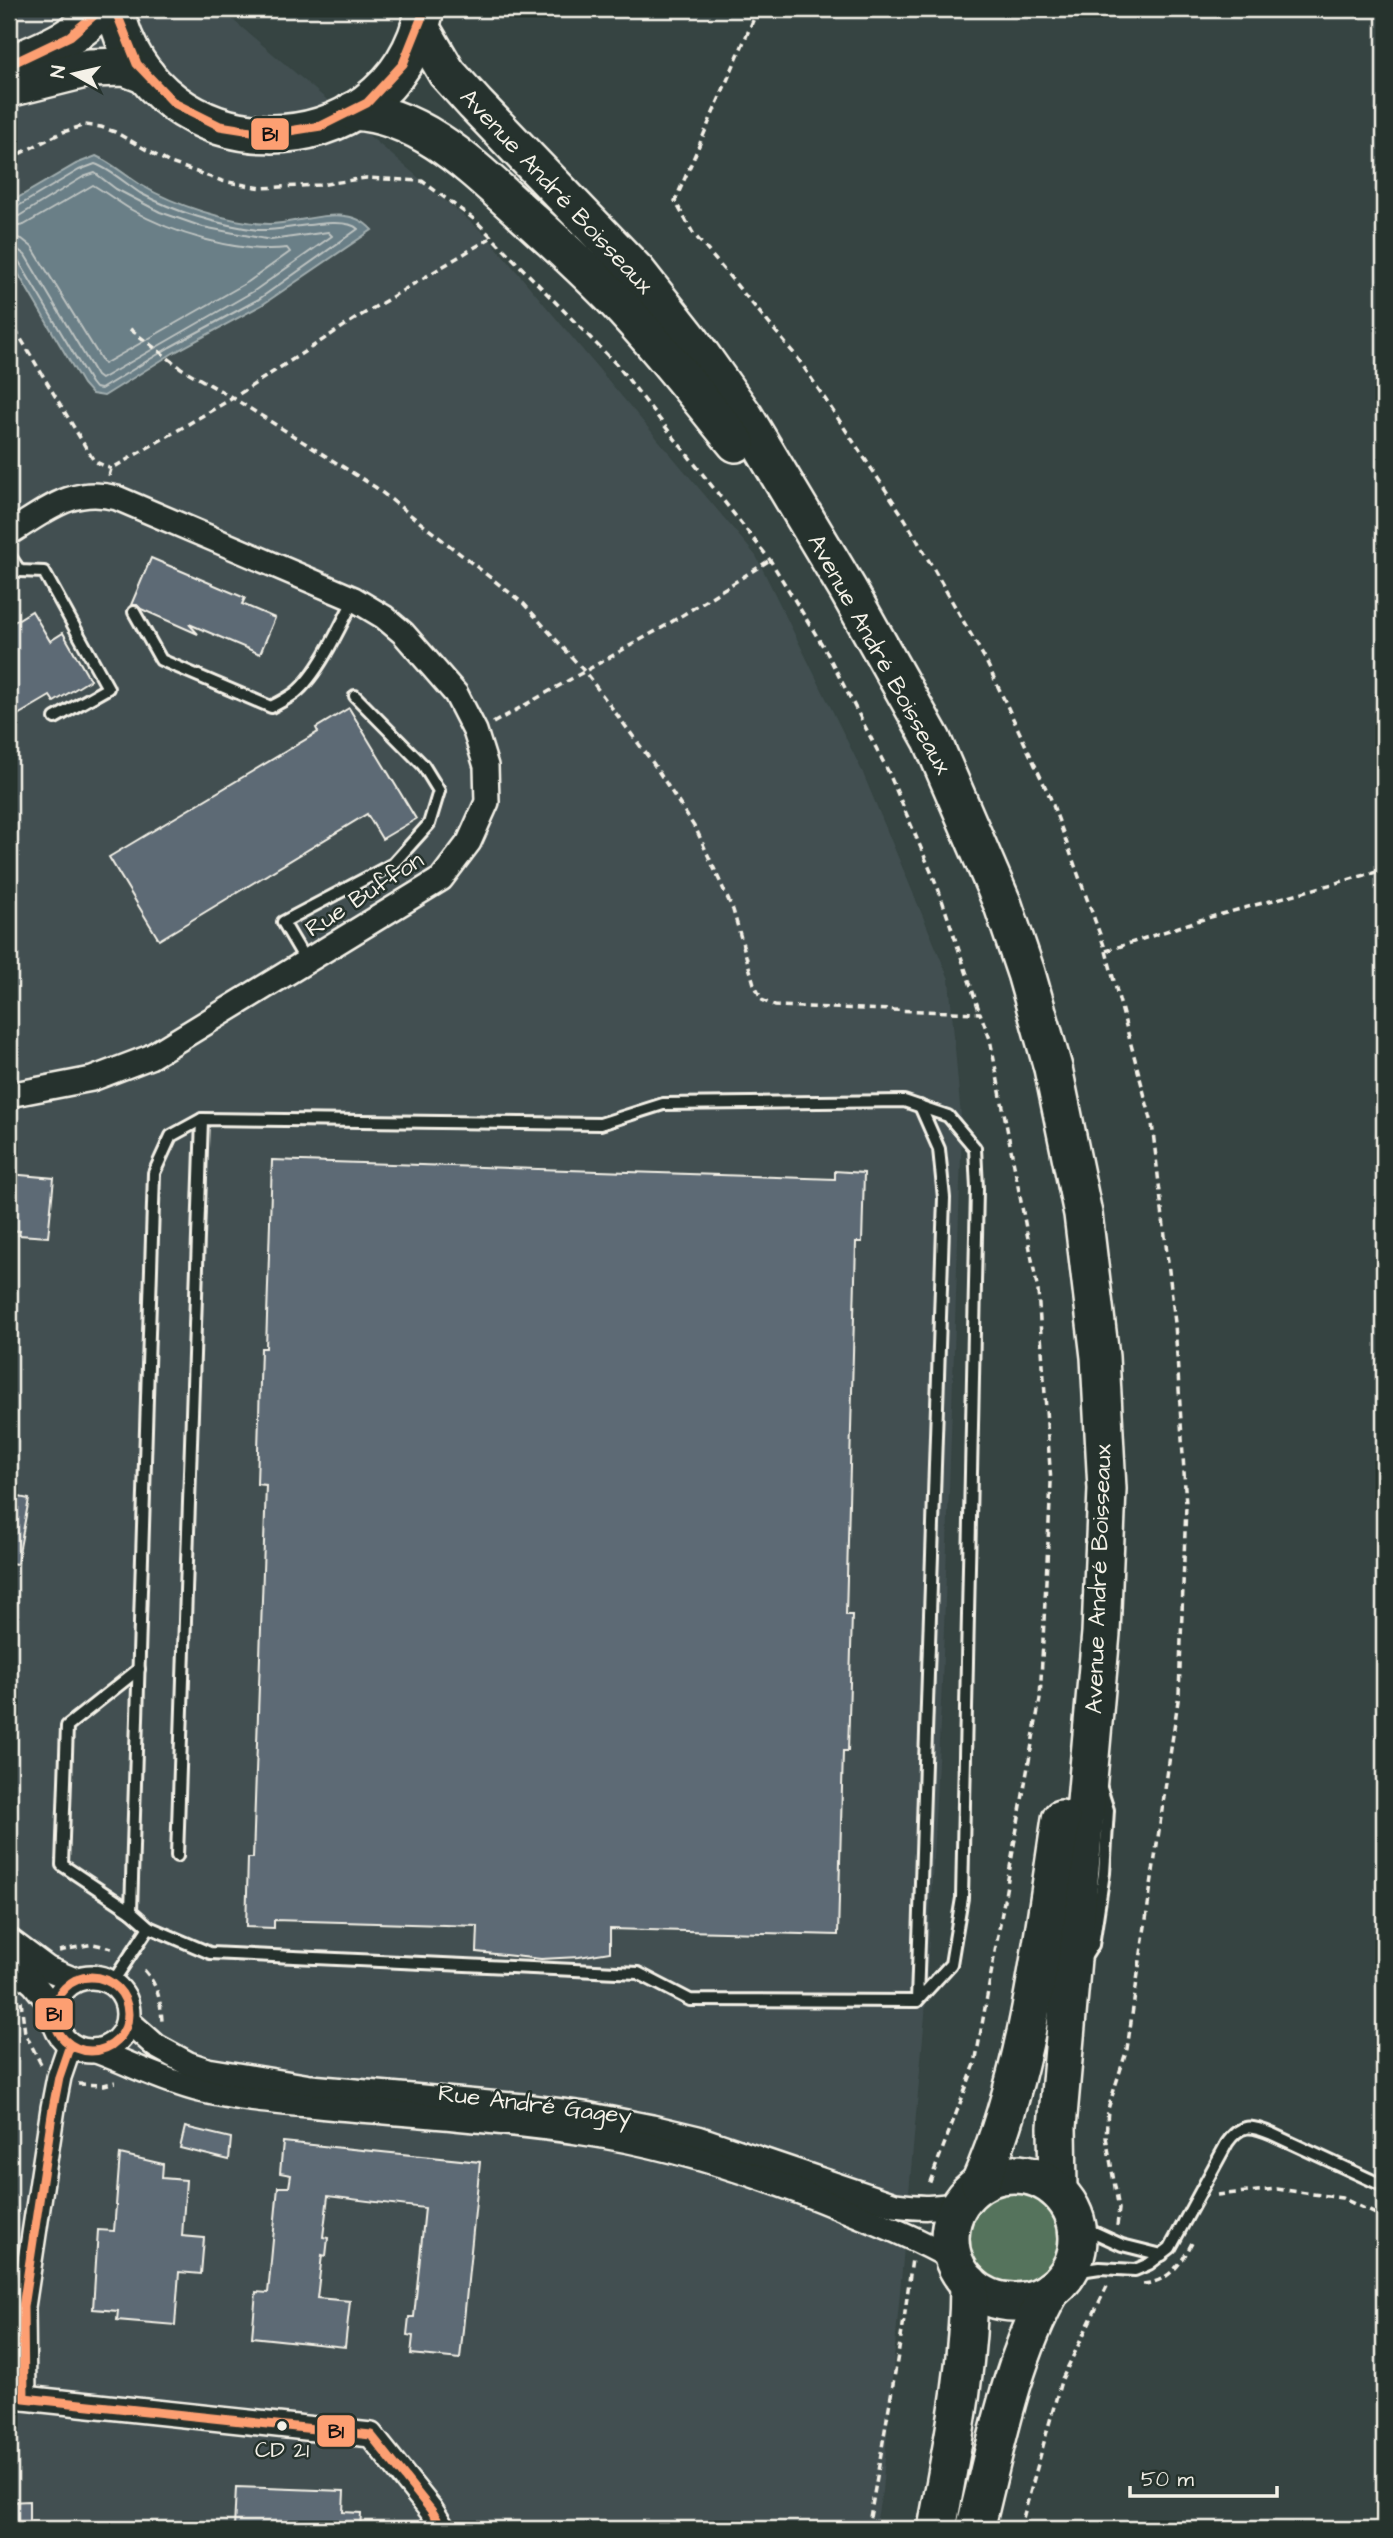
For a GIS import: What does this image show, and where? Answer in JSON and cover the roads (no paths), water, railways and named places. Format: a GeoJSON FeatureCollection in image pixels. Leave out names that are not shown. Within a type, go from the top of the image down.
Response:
{"type":"FeatureCollection","features":[{"type":"Feature","properties":{"kind":"main road"},"geometry":{"type":"LineString","coordinates":[[9,65],[70,38],[101,9]]}},
{"type":"Feature","properties":{"kind":"main road"},"geometry":{"type":"LineString","coordinates":[[115,9],[126,42],[146,75],[166,96],[189,113],[215,125],[243,133],[271,135],[300,132],[327,124],[353,111],[375,95],[394,75],[409,52],[422,18]]}},
{"type":"Feature","properties":{"kind":"main road","name":"Avenue André Boisseaux"},"geometry":{"type":"LineString","coordinates":[[422,18],[447,73],[636,271],[691,341],[744,416],[848,590],[932,740],[1003,905],[1053,1068],[1083,1214],[1100,1357],[1107,1489],[1101,1633],[1057,2127],[1058,2191]]}},
{"type":"Feature","properties":{"kind":"main road"},"geometry":{"type":"LineString","coordinates":[[9,88],[89,68],[125,67],[146,75]]}},
{"type":"Feature","properties":{"kind":"main road","name":"Avenue André Boisseaux"},"geometry":{"type":"LineString","coordinates":[[353,111],[374,113],[422,132],[484,178],[611,296],[738,447],[810,550],[853,620],[916,740],[946,803],[978,884],[1029,1037],[1064,1197],[1082,1333],[1089,1455],[1087,1589],[1073,1735],[1031,2000],[1012,2089],[994,2148],[970,2193]]}},
{"type":"Feature","properties":{"kind":"main road"},"geometry":{"type":"LineString","coordinates":[[937,2529],[962,2389],[968,2335],[961,2271],[950,2230],[970,2193],[1000,2175],[1020,2174],[1040,2179],[1058,2191],[1072,2212],[1076,2224],[1077,2249],[1041,2307],[1023,2354],[975,2529]]}},
{"type":"Feature","properties":{"kind":"main road"},"geometry":{"type":"LineString","coordinates":[[961,2271],[983,2294],[1009,2301],[1035,2298],[1059,2281]]}},
{"type":"Feature","properties":{"kind":"street","name":"Rue Buffon"},"geometry":{"type":"LineString","coordinates":[[9,533],[76,495],[104,495],[117,498],[354,599],[384,617],[456,694],[475,731],[486,766],[487,802],[469,842],[441,879],[179,1041],[141,1061],[93,1079],[9,1095]]}},
{"type":"Feature","properties":{"kind":"street"},"geometry":{"type":"LineString","coordinates":[[9,1940],[48,1969],[75,1980]]}},
{"type":"Feature","properties":{"kind":"street"},"geometry":{"type":"LineString","coordinates":[[9,1964],[34,1984],[54,2009],[57,2029],[70,2045],[88,2052],[108,2048],[117,2041],[128,2021],[126,1999],[112,1983],[94,1976],[75,1980],[61,1992],[54,2009]]}},
{"type":"Feature","properties":{"kind":"street","name":"Rue André Gagey"},"geometry":{"type":"LineString","coordinates":[[128,2021],[156,2046],[188,2064],[207,2070],[311,2087],[591,2115],[698,2138],[895,2205],[942,2207],[970,2193]]}},
{"type":"Feature","properties":{"kind":"street"},"geometry":{"type":"LineString","coordinates":[[70,2045],[55,2098],[23,2307],[16,2404],[371,2435],[443,2529]]}},
{"type":"Feature","properties":{"kind":"street","name":"Rue André Gagey"},"geometry":{"type":"LineString","coordinates":[[96,2051],[172,2082],[257,2100],[523,2125],[587,2133],[647,2145],[800,2191],[915,2239],[961,2271]]}},
{"type":"Feature","properties":{"kind":"lane"},"geometry":{"type":"LineString","coordinates":[[9,555],[20,571],[44,572],[108,688],[55,718]]}},
{"type":"Feature","properties":{"kind":"lane"},"geometry":{"type":"LineString","coordinates":[[134,612],[161,660],[271,707],[297,692],[309,677],[354,599]]}},
{"type":"Feature","properties":{"kind":"lane"},"geometry":{"type":"LineString","coordinates":[[307,962],[283,922],[393,864],[429,824],[439,791],[423,765],[355,696]]}},
{"type":"Feature","properties":{"kind":"lane"},"geometry":{"type":"LineString","coordinates":[[131,1911],[139,1669],[154,1173],[172,1136],[202,1119],[600,1124],[663,1104],[904,1101],[948,1116],[975,1147],[977,1189],[962,1898],[951,1964],[917,2001],[690,2000],[638,1973],[211,1953],[149,1927],[131,1911],[62,1865],[67,1726],[139,1669]]}},
{"type":"Feature","properties":{"kind":"lane"},"geometry":{"type":"LineString","coordinates":[[917,2001],[944,1198],[939,1149],[920,1107]]}},
{"type":"Feature","properties":{"kind":"lane"},"geometry":{"type":"LineString","coordinates":[[177,1856],[202,1119]]}},
{"type":"Feature","properties":{"kind":"lane"},"geometry":{"type":"LineString","coordinates":[[112,1983],[149,1927]]}},
{"type":"Feature","properties":{"kind":"lane"},"geometry":{"type":"LineString","coordinates":[[1059,2281],[1100,2268],[1135,2270],[1162,2255],[1177,2239],[1227,2143],[1241,2128],[1256,2128],[1272,2134],[1384,2186]]}},
{"type":"Feature","properties":{"kind":"lane"},"geometry":{"type":"LineString","coordinates":[[1076,2224],[1115,2242],[1162,2255]]}},
{"type":"Feature","properties":{"kind":"water"},"geometry":{"type":"Polygon","coordinates":[[[96,156],[154,192],[186,206],[220,216],[269,224],[337,215],[362,221],[372,230],[262,305],[173,353],[104,396],[92,394],[83,384],[9,258],[9,203],[76,164],[96,156]]]}},
{"type":"Feature","properties":{"kind":"place","name":"CD 21"},"geometry":{"type":"Point","coordinates":[282,2426]}}]}
